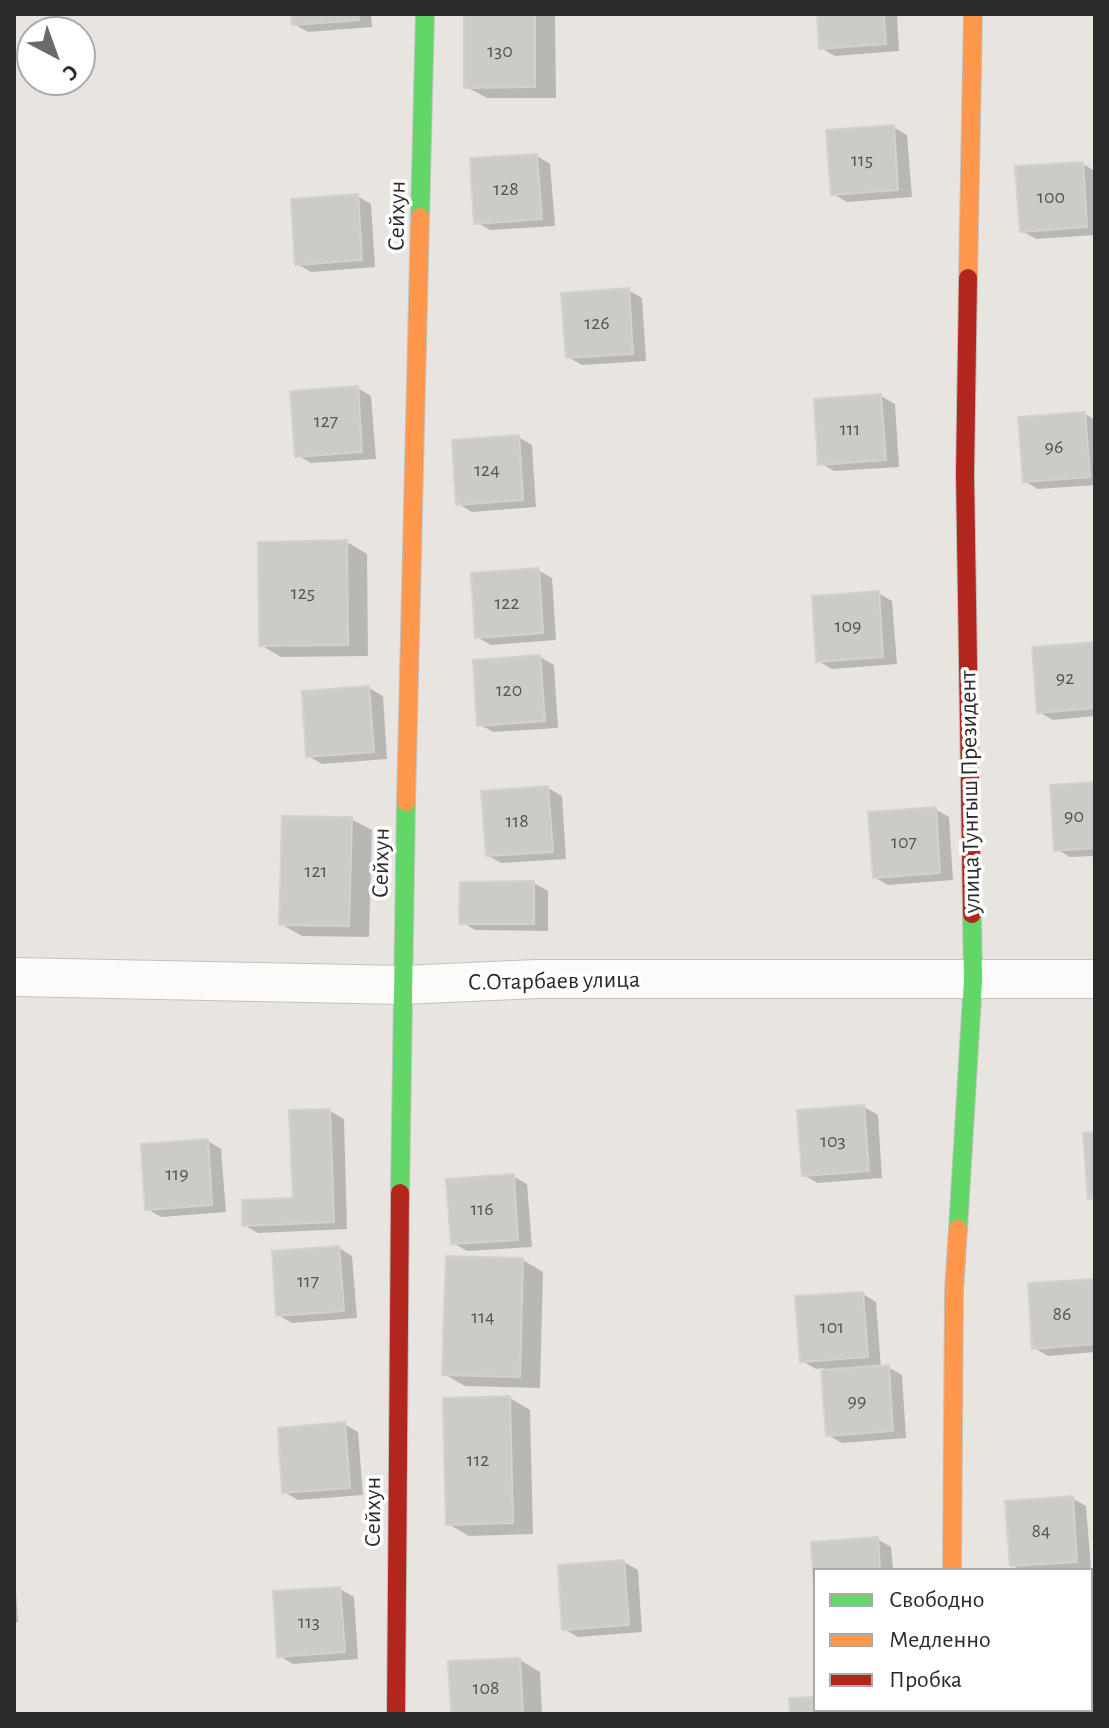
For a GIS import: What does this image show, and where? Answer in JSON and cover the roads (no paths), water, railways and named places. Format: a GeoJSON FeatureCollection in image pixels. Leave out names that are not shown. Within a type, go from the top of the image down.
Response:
{"type":"FeatureCollection","features":[{"type":"Feature","properties":{"kind":"street","name":"Сейхун"},"geometry":{"type":"LineString","coordinates":[[396,1714],[402,985],[425,14]]}},
{"type":"Feature","properties":{"kind":"street","name":"улица Тунгыш Президент"},"geometry":{"type":"LineString","coordinates":[[952,1568],[954,1291],[973,980],[965,474],[973,14]]}},
{"type":"Feature","properties":{"kind":"street","name":"С.Отарбаев улица"},"geometry":{"type":"LineString","coordinates":[[14,977],[402,985],[537,979],[1095,979]]}}]}
